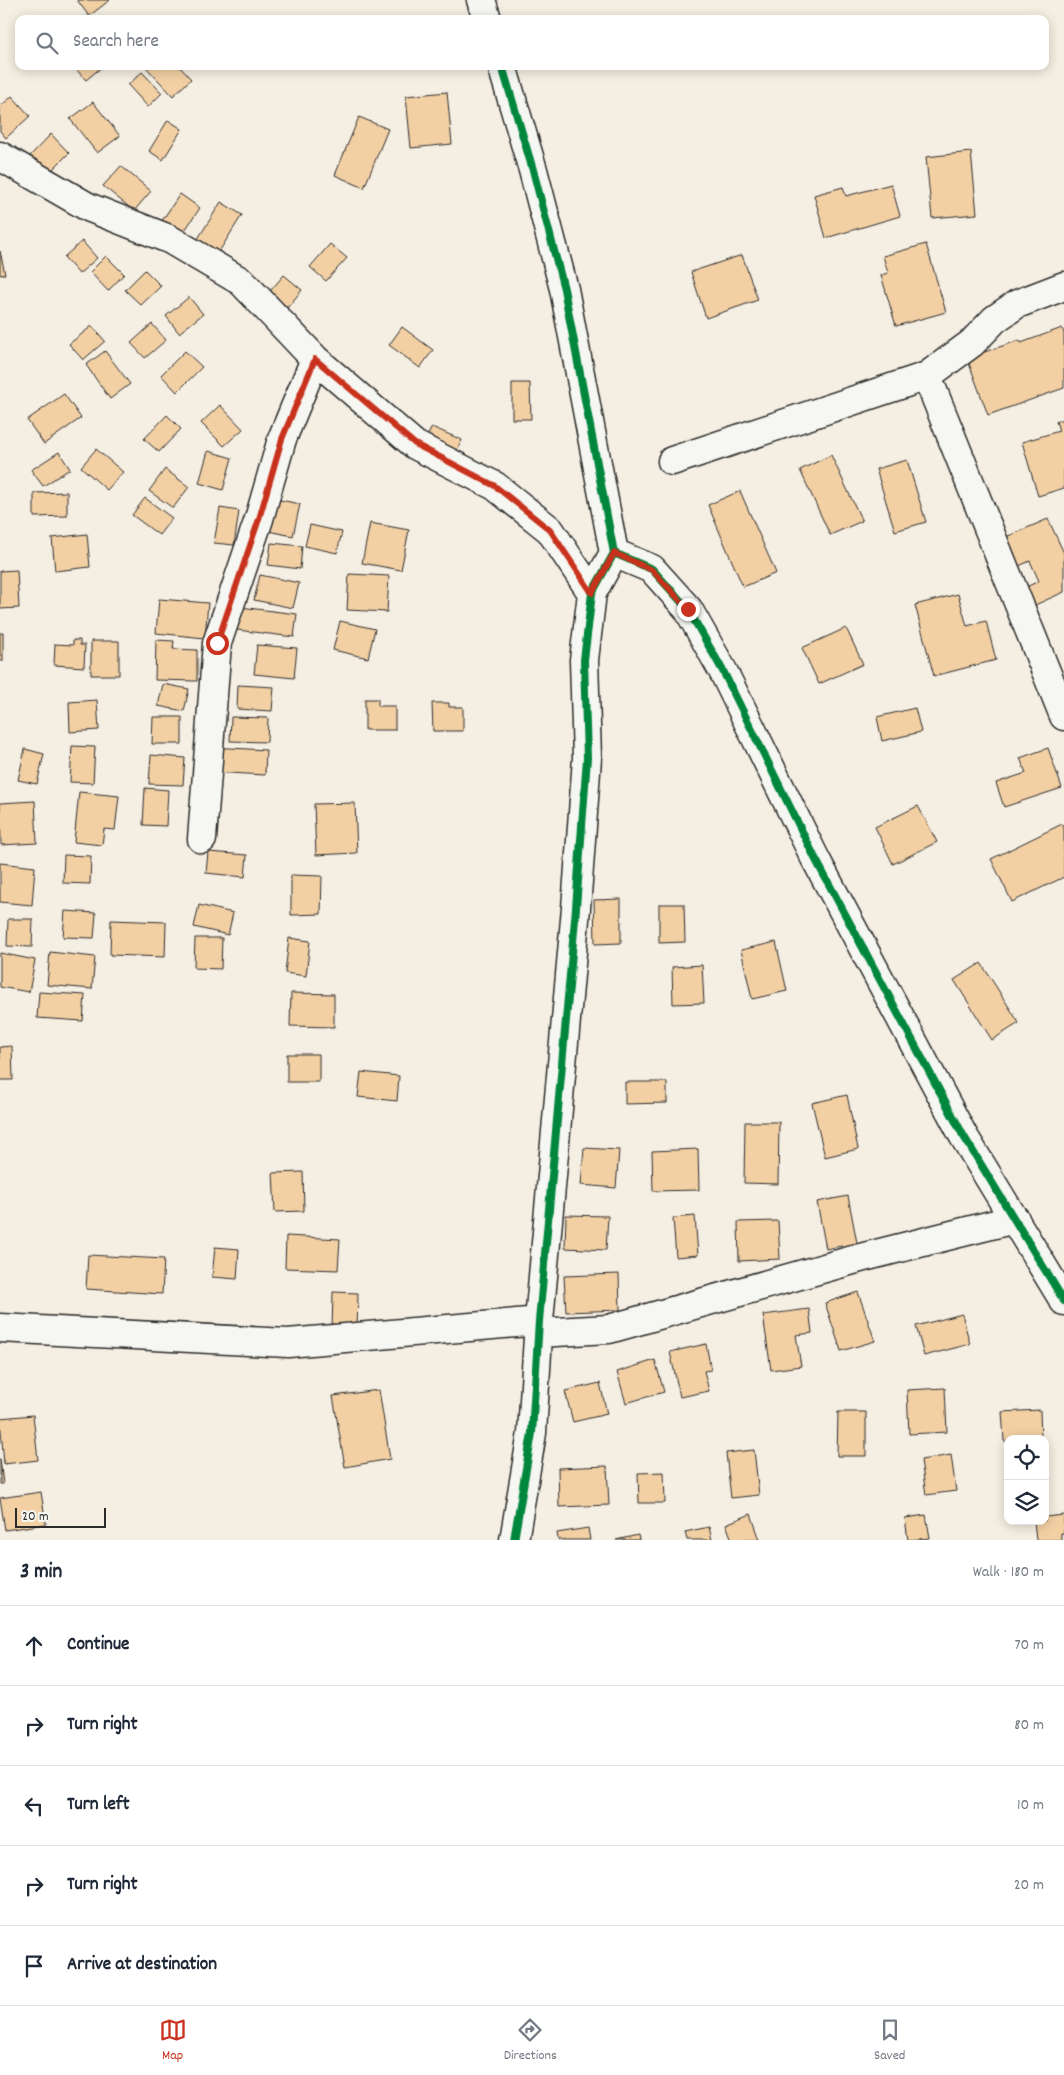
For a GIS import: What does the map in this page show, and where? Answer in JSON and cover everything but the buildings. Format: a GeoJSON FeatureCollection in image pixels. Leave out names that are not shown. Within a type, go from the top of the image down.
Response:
{"type":"FeatureCollection","features":[{"type":"Feature","properties":{"kind":"street"},"geometry":{"type":"LineString","coordinates":[[481,0],[486,15]]}},
{"type":"Feature","properties":{"kind":"street"},"geometry":{"type":"LineString","coordinates":[[503,70],[564,289],[614,553],[592,593],[584,660],[587,758],[576,908],[539,1327],[532,1433],[514,1540]]}},
{"type":"Feature","properties":{"kind":"street"},"geometry":{"type":"LineString","coordinates":[[0,156],[88,207],[170,240],[242,282],[315,359],[415,444],[495,486],[550,530],[592,593]]}},
{"type":"Feature","properties":{"kind":"street"},"geometry":{"type":"LineString","coordinates":[[672,461],[927,376],[972,343],[994,319],[1017,304],[1064,286]]}},
{"type":"Feature","properties":{"kind":"street"},"geometry":{"type":"LineString","coordinates":[[202,839],[217,643],[259,519],[282,439],[315,359]]}},
{"type":"Feature","properties":{"kind":"street"},"geometry":{"type":"LineString","coordinates":[[927,376],[1064,716]]}},
{"type":"Feature","properties":{"kind":"street"},"geometry":{"type":"LineString","coordinates":[[614,553],[652,570],[688,609],[723,672],[815,858],[963,1135],[1016,1219],[1064,1301]]}},
{"type":"Feature","properties":{"kind":"street"},"geometry":{"type":"LineString","coordinates":[[0,1328],[288,1344],[539,1327],[609,1329],[860,1258],[1016,1219]]}},
{"type":"Feature","properties":{"kind":"cycle path"},"geometry":{"type":"LineString","coordinates":[[503,70],[533,170],[564,289],[614,553],[592,593],[584,660],[587,758],[576,908],[539,1321],[532,1433],[514,1540]]}},
{"type":"Feature","properties":{"kind":"cycle path"},"geometry":{"type":"LineString","coordinates":[[614,553],[652,569],[688,609],[723,671],[815,858],[963,1135],[1064,1301]]}},
{"type":"Feature","properties":{"kind":"route"},"geometry":{"type":"LineString","coordinates":[[217,643],[259,519],[282,439],[315,359],[415,444],[495,486],[550,530],[592,593],[614,553],[652,570],[688,609]]}}]}
